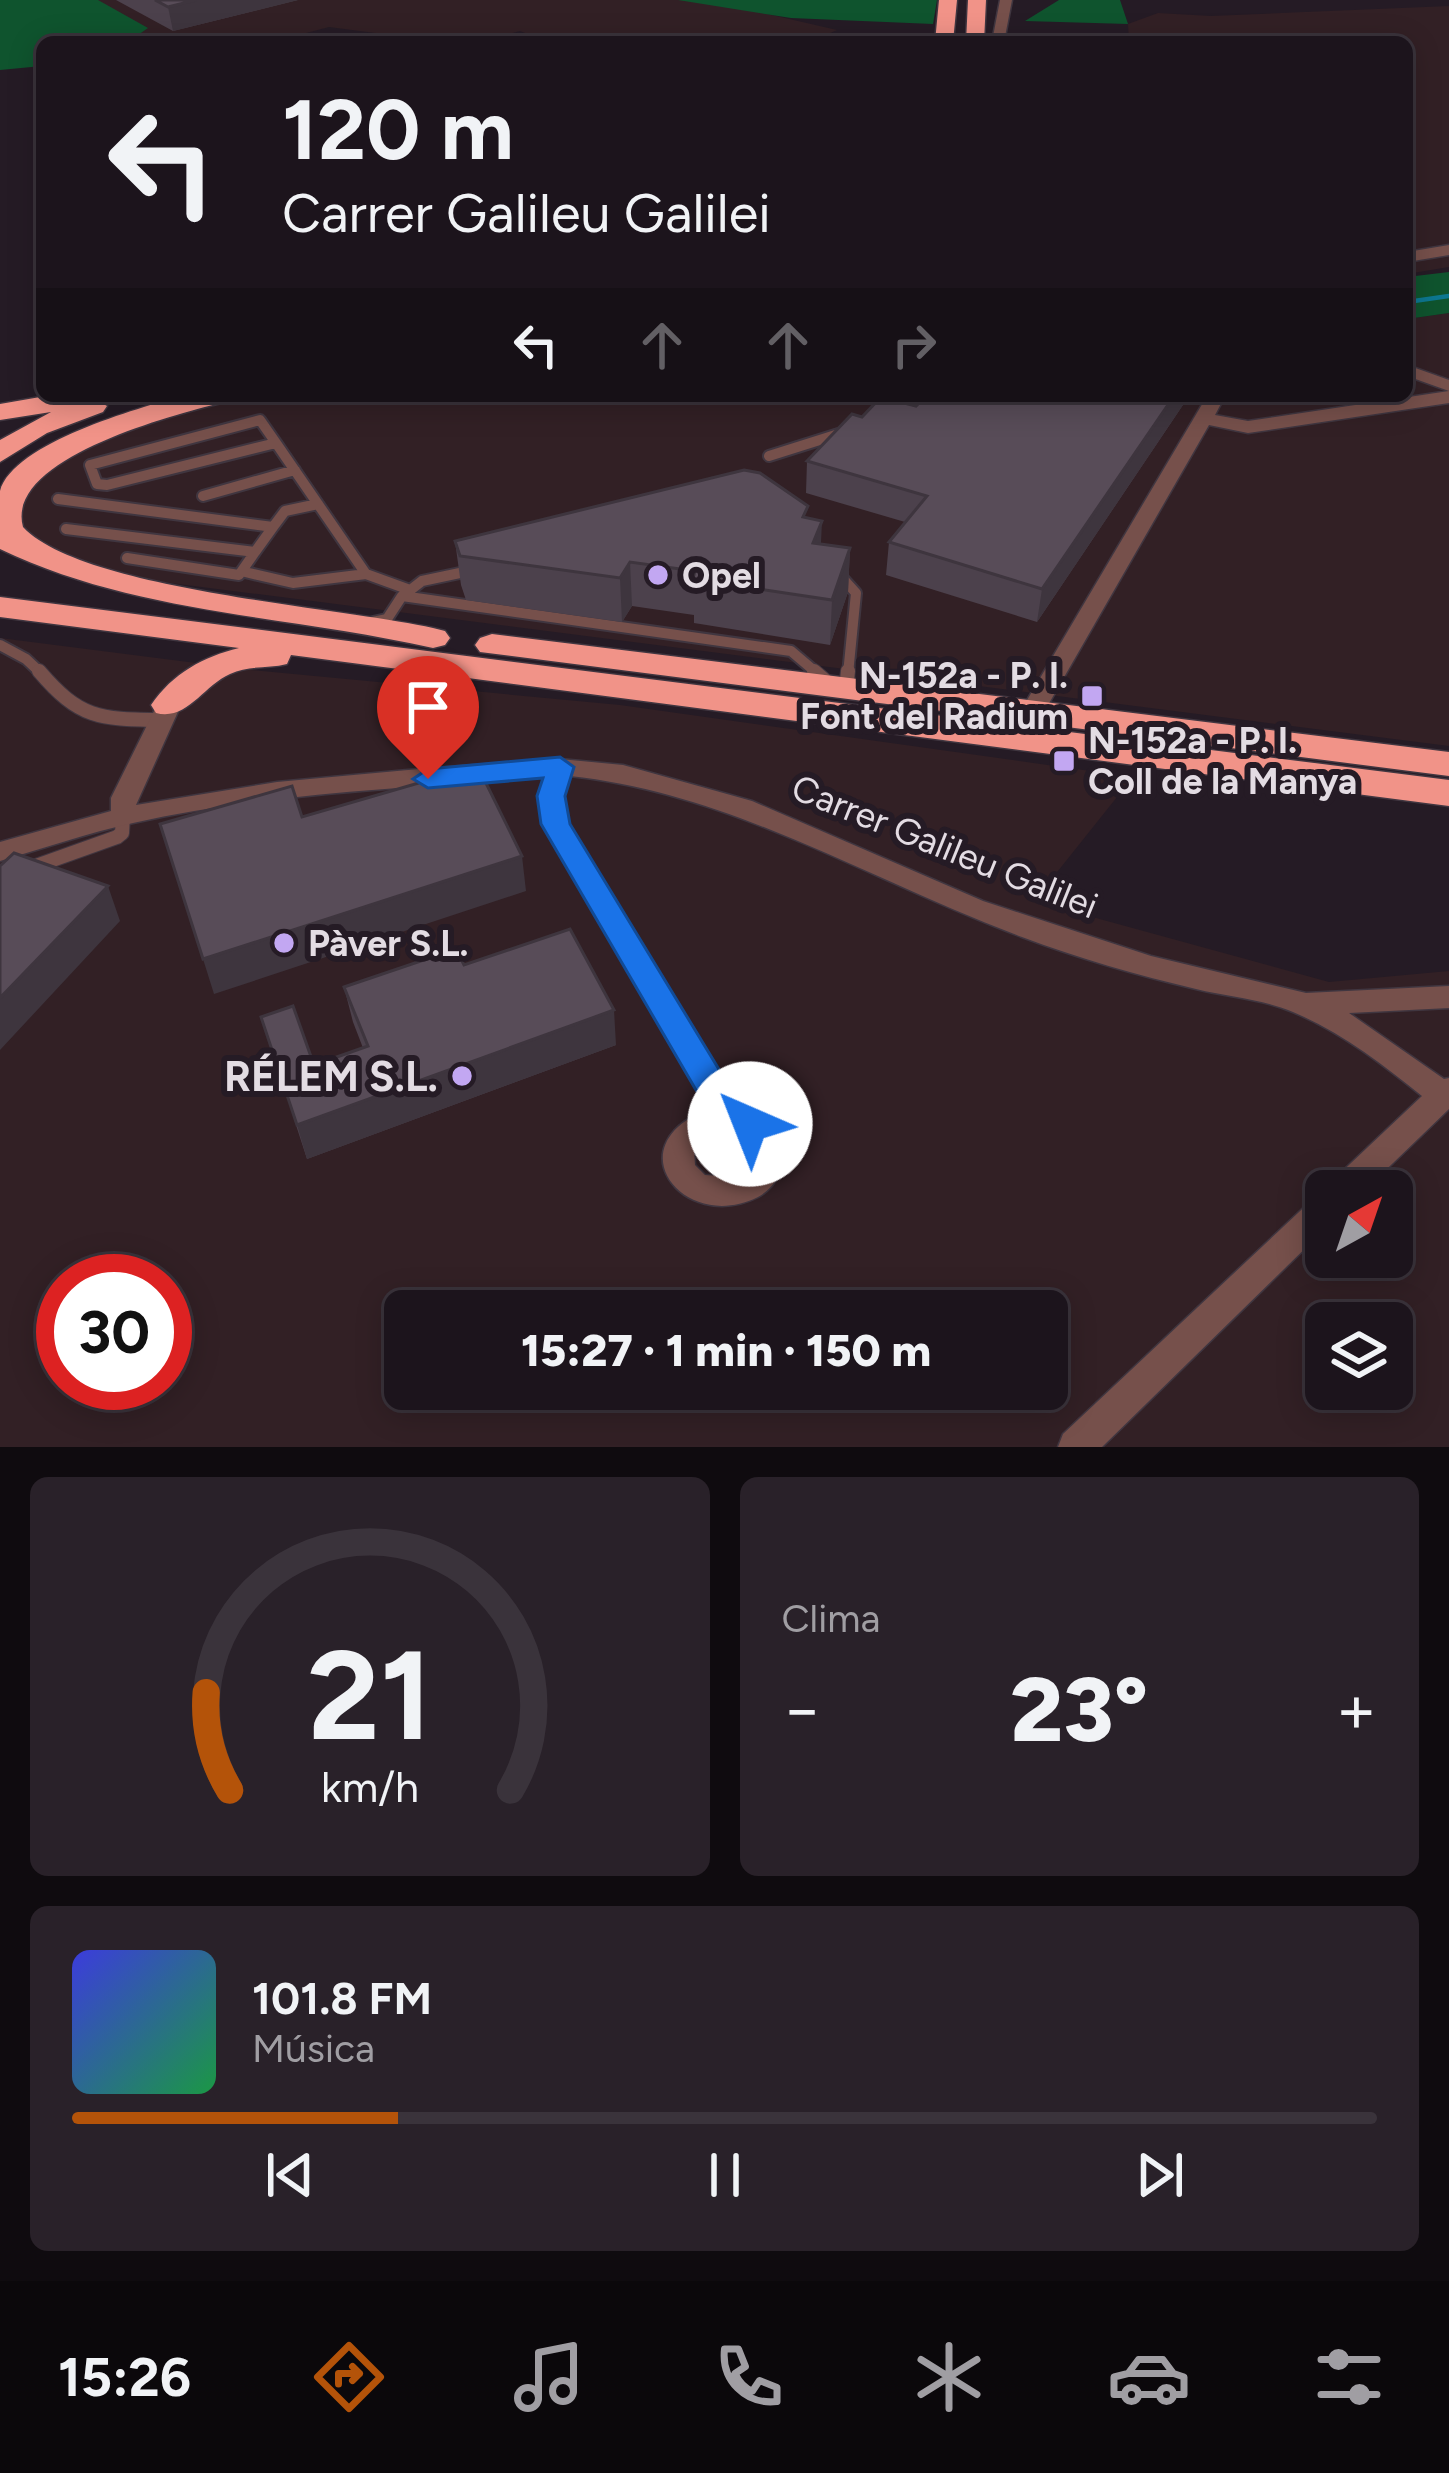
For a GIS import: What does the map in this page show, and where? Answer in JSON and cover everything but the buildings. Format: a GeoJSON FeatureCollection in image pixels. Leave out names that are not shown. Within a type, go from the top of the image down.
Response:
{"type":"FeatureCollection","features":[{"type":"Feature","properties":{"kind":"highway"},"geometry":{"type":"LineString","coordinates":[[945,36],[948,0]]}},
{"type":"Feature","properties":{"kind":"highway"},"geometry":{"type":"LineString","coordinates":[[965,36],[967,0]]}},
{"type":"Feature","properties":{"kind":"highway"},"geometry":{"type":"LineString","coordinates":[[976,36],[977,0]]}},
{"type":"Feature","properties":{"kind":"highway"},"geometry":{"type":"LineString","coordinates":[[0,396],[36,390]]}},
{"type":"Feature","properties":{"kind":"highway"},"geometry":{"type":"LineString","coordinates":[[0,412],[60,402]]}},
{"type":"Feature","properties":{"kind":"highway"},"geometry":{"type":"LineString","coordinates":[[0,453],[58,418],[117,402]]}},
{"type":"Feature","properties":{"kind":"highway"},"geometry":{"type":"LineString","coordinates":[[31,554],[4,524],[2,509],[12,480],[30,464],[96,429],[193,402]]}},
{"type":"Feature","properties":{"kind":"highway"},"geometry":{"type":"LineString","coordinates":[[0,537],[31,554],[139,587],[372,622],[434,638]]}},
{"type":"Feature","properties":{"kind":"highway"},"geometry":{"type":"LineString","coordinates":[[0,585],[1449,764]]}},
{"type":"Feature","properties":{"kind":"highway"},"geometry":{"type":"LineString","coordinates":[[0,608],[1449,794]]}},
{"type":"Feature","properties":{"kind":"highway"},"geometry":{"type":"LineString","coordinates":[[0,619],[127,637],[217,664],[269,656],[498,679],[565,680]]}},
{"type":"Feature","properties":{"kind":"highway"},"geometry":{"type":"LineString","coordinates":[[165,713],[175,665],[168,651]]}},
{"type":"Feature","properties":{"kind":"highway"},"geometry":{"type":"LineString","coordinates":[[165,713],[186,686],[217,664]]}},
{"type":"Feature","properties":{"kind":"street"},"geometry":{"type":"LineString","coordinates":[[999,36],[1006,0]]}},
{"type":"Feature","properties":{"kind":"street"},"geometry":{"type":"LineString","coordinates":[[1413,255],[1449,250]]}},
{"type":"Feature","properties":{"kind":"street"},"geometry":{"type":"LineString","coordinates":[[1413,372],[1449,386]]}},
{"type":"Feature","properties":{"kind":"street"},"geometry":{"type":"LineString","coordinates":[[1204,418],[1248,427],[1449,397]]}},
{"type":"Feature","properties":{"kind":"street"},"geometry":{"type":"LineString","coordinates":[[1032,712],[1213,402]]}},
{"type":"Feature","properties":{"kind":"street"},"geometry":{"type":"LineString","coordinates":[[123,816],[124,797],[165,713]]}},
{"type":"Feature","properties":{"kind":"street"},"geometry":{"type":"LineString","coordinates":[[560,767],[551,796],[556,824],[708,1081],[768,1148],[763,1174],[751,1186],[717,1194],[695,1185],[682,1172],[678,1156],[682,1140],[704,1106],[708,1081]]}},
{"type":"Feature","properties":{"kind":"street","name":"Carrer Galileu Galilei"},"geometry":{"type":"LineString","coordinates":[[0,852],[123,816],[227,799],[560,767],[608,769],[673,781],[738,803],[1030,929],[1175,973],[1301,1003],[1378,1042],[1446,1093]]}},
{"type":"Feature","properties":{"kind":"street","name":"Carrer Galileu Galilei"},"geometry":{"type":"LineString","coordinates":[[1301,1003],[1449,997]]}},
{"type":"Feature","properties":{"kind":"street"},"geometry":{"type":"LineString","coordinates":[[1365,1170],[1446,1093]]}},
{"type":"Feature","properties":{"kind":"street"},"geometry":{"type":"LineString","coordinates":[[692,1128],[721,1117],[750,1124]]}},
{"type":"Feature","properties":{"kind":"street"},"geometry":{"type":"LineString","coordinates":[[1076,1447],[1305,1228]]}},
{"type":"Feature","properties":{"kind":"lane"},"geometry":{"type":"LineString","coordinates":[[276,443],[107,485],[97,484],[90,466],[260,420],[295,470],[366,574],[406,593],[791,651],[840,688],[856,593],[831,567]]}},
{"type":"Feature","properties":{"kind":"lane"},"geometry":{"type":"LineString","coordinates":[[770,457],[852,430]]}},
{"type":"Feature","properties":{"kind":"lane"},"geometry":{"type":"LineString","coordinates":[[202,496],[295,470]]}},
{"type":"Feature","properties":{"kind":"lane"},"geometry":{"type":"LineString","coordinates":[[58,499],[273,526]]}},
{"type":"Feature","properties":{"kind":"lane"},"geometry":{"type":"LineString","coordinates":[[244,572],[285,511],[318,504]]}},
{"type":"Feature","properties":{"kind":"lane"},"geometry":{"type":"LineString","coordinates":[[65,529],[255,552]]}},
{"type":"Feature","properties":{"kind":"lane"},"geometry":{"type":"LineString","coordinates":[[127,558],[293,583],[366,574]]}},
{"type":"Feature","properties":{"kind":"lane"},"geometry":{"type":"LineString","coordinates":[[372,622],[387,619],[406,593],[422,581],[489,567]]}},
{"type":"Feature","properties":{"kind":"lane"},"geometry":{"type":"LineString","coordinates":[[0,645],[31,658],[71,706],[83,712],[165,713]]}},
{"type":"Feature","properties":{"kind":"lane"},"geometry":{"type":"LineString","coordinates":[[22,871],[117,837],[122,833],[123,816]]}},
{"type":"Feature","properties":{"kind":"shaded area"},"geometry":{"type":"Polygon","coordinates":[[[75,0],[706,0],[837,30],[824,36],[533,36],[520,31],[501,36],[399,36],[329,27],[295,36],[140,36],[75,0]]]}},
{"type":"Feature","properties":{"kind":"shaded area"},"geometry":{"type":"Polygon","coordinates":[[[1449,6],[1449,267],[1413,273],[1413,36],[1129,36],[1128,24],[1158,13],[1211,16],[1449,6]]]}},
{"type":"Feature","properties":{"kind":"shaded area"},"geometry":{"type":"Polygon","coordinates":[[[1449,313],[1449,746],[155,581],[73,560],[26,533],[12,514],[20,483],[69,447],[217,402],[1413,402],[1413,318],[1449,313]]]}},
{"type":"Feature","properties":{"kind":"shaded area"},"geometry":{"type":"Polygon","coordinates":[[[0,638],[251,670],[620,705],[1133,777],[1034,901],[1329,982],[1449,971],[1449,1447],[0,1447],[0,638]]]}},
{"type":"Feature","properties":{"kind":"green space"},"geometry":{"type":"Polygon","coordinates":[[[0,0],[98,0],[148,28],[137,36],[36,36],[36,67],[0,70],[0,0]]]}},
{"type":"Feature","properties":{"kind":"green space"},"geometry":{"type":"Polygon","coordinates":[[[678,0],[937,0],[933,24],[791,18],[678,0]]]}},
{"type":"Feature","properties":{"kind":"green space"},"geometry":{"type":"Polygon","coordinates":[[[1059,0],[1120,0],[1128,24],[1025,21],[1059,0]]]}},
{"type":"Feature","properties":{"kind":"green space"},"geometry":{"type":"Polygon","coordinates":[[[1449,272],[1449,313],[1413,318],[1413,276],[1449,272]]]}},
{"type":"Feature","properties":{"kind":"waterway"},"geometry":{"type":"LineString","coordinates":[[1413,301],[1449,296]]}},
{"type":"Feature","properties":{"kind":"place","name":"Opel"},"geometry":{"type":"Point","coordinates":[658,575]}},
{"type":"Feature","properties":{"kind":"place","name":"N-152a - P. I. Font del Radium"},"geometry":{"type":"Point","coordinates":[1092,696]}},
{"type":"Feature","properties":{"kind":"place","name":"N-152a - P. I. Coll de la Manya"},"geometry":{"type":"Point","coordinates":[1064,761]}},
{"type":"Feature","properties":{"kind":"place","name":"Pàver S.L."},"geometry":{"type":"Point","coordinates":[284,943]}},
{"type":"Feature","properties":{"kind":"place","name":"RÉLEM S.L."},"geometry":{"type":"Point","coordinates":[462,1076]}},
{"type":"Feature","properties":{"kind":"route"},"geometry":{"type":"LineString","coordinates":[[428,779],[560,767],[551,796],[556,824],[708,1081],[750,1124]]}}]}
